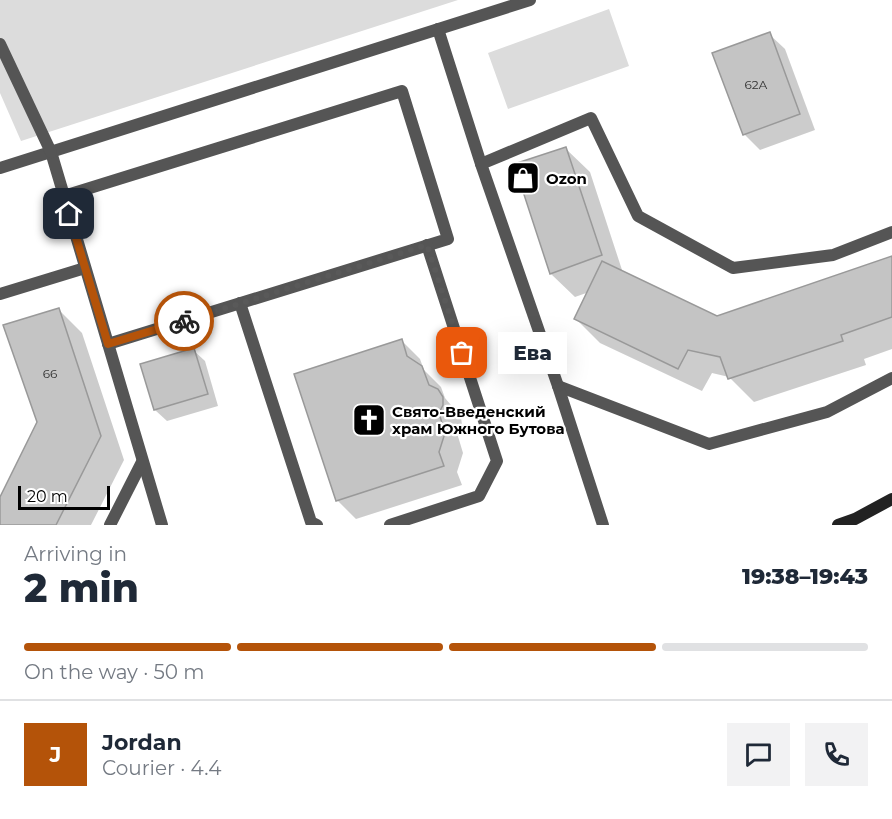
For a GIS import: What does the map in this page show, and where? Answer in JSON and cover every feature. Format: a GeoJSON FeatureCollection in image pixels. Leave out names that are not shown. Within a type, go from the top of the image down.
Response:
{"type":"FeatureCollection","features":[{"type":"Feature","properties":{"kind":"street"},"geometry":{"type":"LineString","coordinates":[[0,168],[530,0]]}},
{"type":"Feature","properties":{"kind":"street"},"geometry":{"type":"LineString","coordinates":[[438,29],[481,164],[558,386],[603,525]]}},
{"type":"Feature","properties":{"kind":"street"},"geometry":{"type":"LineString","coordinates":[[0,44],[51,152],[162,525]]}},
{"type":"Feature","properties":{"kind":"street"},"geometry":{"type":"LineString","coordinates":[[64,196],[402,91],[448,239],[108,344]]}},
{"type":"Feature","properties":{"kind":"street"},"geometry":{"type":"LineString","coordinates":[[481,164],[591,118],[638,216],[734,268],[833,255],[892,232]]}},
{"type":"Feature","properties":{"kind":"street"},"geometry":{"type":"LineString","coordinates":[[390,525],[479,496],[497,461],[427,245]]}},
{"type":"Feature","properties":{"kind":"street"},"geometry":{"type":"LineString","coordinates":[[0,294],[85,268]]}},
{"type":"Feature","properties":{"kind":"street"},"geometry":{"type":"LineString","coordinates":[[240,303],[311,522],[317,525]]}},
{"type":"Feature","properties":{"kind":"street"},"geometry":{"type":"LineString","coordinates":[[558,386],[709,444],[827,412],[892,378]]}},
{"type":"Feature","properties":{"kind":"street"},"geometry":{"type":"LineString","coordinates":[[110,525],[142,462]]}},
{"type":"Feature","properties":{"kind":"street"},"geometry":{"type":"LineString","coordinates":[[838,525],[856,522],[892,499]]}},
{"type":"Feature","properties":{"kind":"shaded area"},"geometry":{"type":"Polygon","coordinates":[[[0,0],[458,0],[21,141],[0,93],[0,0]]]}},
{"type":"Feature","properties":{"kind":"shaded area"},"geometry":{"type":"Polygon","coordinates":[[[609,9],[629,66],[508,109],[488,53],[609,9]]]}},
{"type":"Feature","properties":{"kind":"building"},"geometry":{"type":"Polygon","coordinates":[[[770,32],[800,114],[743,135],[712,53],[770,32]]]}},
{"type":"Feature","properties":{"kind":"building"},"geometry":{"type":"Polygon","coordinates":[[[566,147],[602,255],[550,274],[514,164],[566,147]]]}},
{"type":"Feature","properties":{"kind":"building"},"geometry":{"type":"Polygon","coordinates":[[[892,256],[892,317],[841,335],[843,341],[728,379],[720,357],[688,350],[678,369],[574,319],[602,261],[717,316],[892,256]]]}},
{"type":"Feature","properties":{"kind":"building"},"geometry":{"type":"Polygon","coordinates":[[[59,308],[101,436],[56,525],[0,525],[0,497],[37,422],[3,325],[59,308]]]}},
{"type":"Feature","properties":{"kind":"building","name":"Свято-Введенский храм Южного Бутова"},"geometry":{"type":"Polygon","coordinates":[[[402,339],[407,356],[422,366],[429,385],[438,389],[443,397],[443,405],[439,413],[445,433],[439,452],[444,466],[336,501],[294,374],[402,339]]]}},
{"type":"Feature","properties":{"kind":"building"},"geometry":{"type":"Polygon","coordinates":[[[194,348],[208,394],[154,410],[140,364],[194,348]]]}},
{"type":"Feature","properties":{"kind":"way so far"},"geometry":{"type":"LineString","coordinates":[[184,321],[427,245],[462,353]]}},
{"type":"Feature","properties":{"kind":"place","name":"Ozon"},"geometry":{"type":"Point","coordinates":[523,178]}},
{"type":"Feature","properties":{"kind":"place","name":"Ева"},"geometry":{"type":"Point","coordinates":[462,353]}},
{"type":"Feature","properties":{"kind":"place","name":"Свято-Введенский храм Южного Бутова"},"geometry":{"type":"Point","coordinates":[369,420]}},
{"type":"Feature","properties":{"kind":"route"},"geometry":{"type":"LineString","coordinates":[[69,214],[108,344],[184,321]]}}]}
